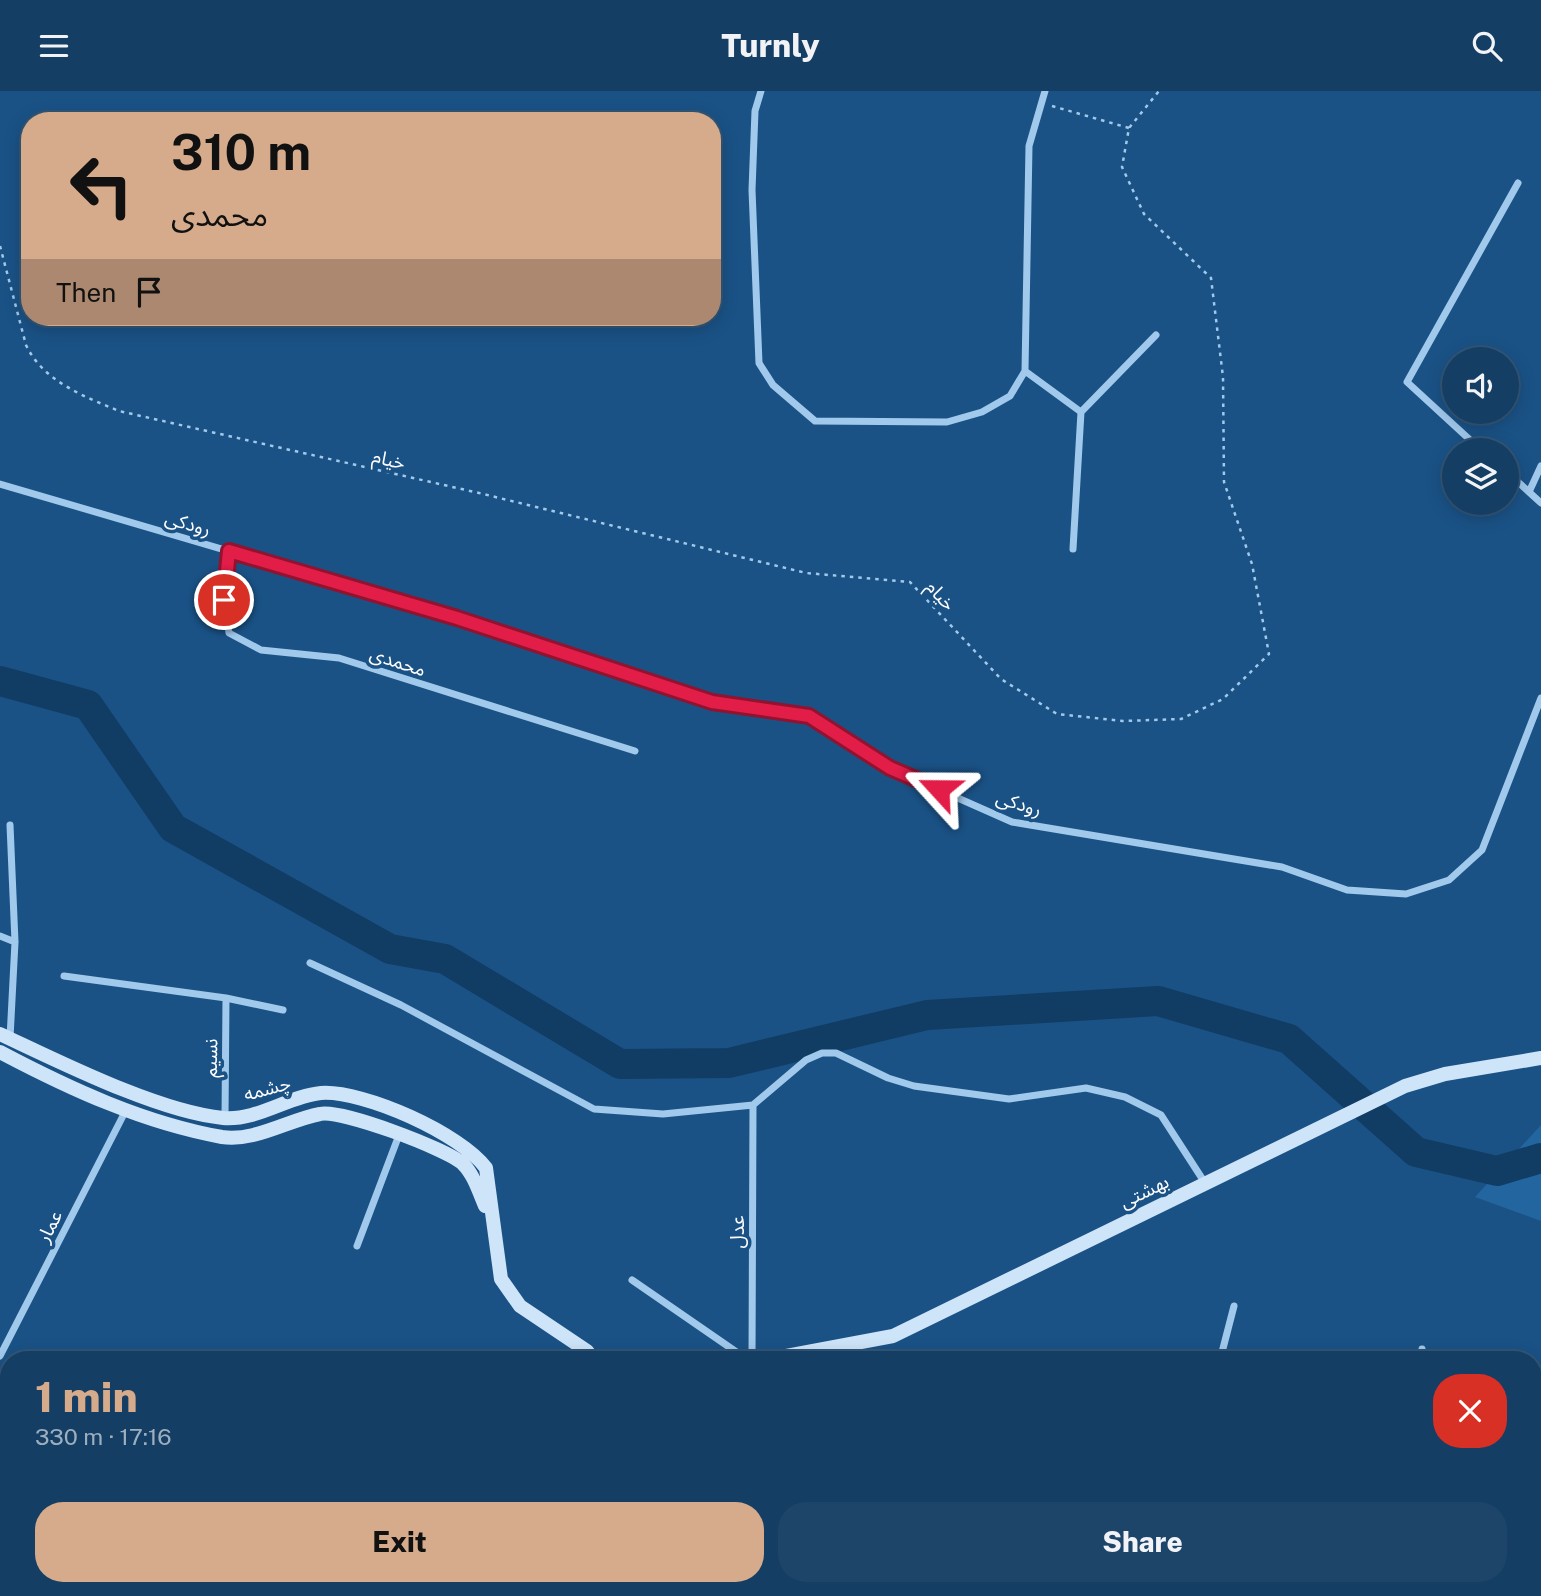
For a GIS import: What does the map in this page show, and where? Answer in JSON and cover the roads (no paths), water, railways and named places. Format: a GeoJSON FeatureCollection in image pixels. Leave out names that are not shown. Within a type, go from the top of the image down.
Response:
{"type":"FeatureCollection","features":[{"type":"Feature","properties":{"kind":"street"},"geometry":{"type":"LineString","coordinates":[[761,91],[755,111],[752,177],[759,363],[773,386],[815,421],[947,422],[982,412],[1010,396],[1025,372],[1026,189],[1029,146],[1045,91]]}},
{"type":"Feature","properties":{"kind":"street"},"geometry":{"type":"LineString","coordinates":[[1468,438],[1407,382],[1518,183]]}},
{"type":"Feature","properties":{"kind":"street"},"geometry":{"type":"LineString","coordinates":[[1073,549],[1081,412],[1156,335]]}},
{"type":"Feature","properties":{"kind":"street"},"geometry":{"type":"LineString","coordinates":[[1025,372],[1081,412]]}},
{"type":"Feature","properties":{"kind":"street"},"geometry":{"type":"LineString","coordinates":[[1529,492],[1541,466]]}},
{"type":"Feature","properties":{"kind":"street"},"geometry":{"type":"LineString","coordinates":[[1519,483],[1541,503]]}},
{"type":"Feature","properties":{"kind":"street","name":"رودکی"},"geometry":{"type":"LineString","coordinates":[[0,484],[457,618],[712,702],[809,716],[890,768],[1012,822],[1282,867],[1347,890],[1406,894],[1449,880],[1482,850],[1541,698]]}},
{"type":"Feature","properties":{"kind":"street","name":"محمدی"},"geometry":{"type":"LineString","coordinates":[[229,551],[224,600],[229,633],[261,650],[339,658],[635,751]]}},
{"type":"Feature","properties":{"kind":"street"},"geometry":{"type":"LineString","coordinates":[[5,1036],[15,942],[10,825]]}},
{"type":"Feature","properties":{"kind":"street"},"geometry":{"type":"LineString","coordinates":[[0,936],[15,942]]}},
{"type":"Feature","properties":{"kind":"street"},"geometry":{"type":"LineString","coordinates":[[310,963],[401,1005],[594,1109],[663,1114],[753,1105],[806,1060],[822,1053],[836,1053],[900,1083],[1009,1099],[1098,1088],[1161,1115],[1205,1183]]}},
{"type":"Feature","properties":{"kind":"street"},"geometry":{"type":"LineString","coordinates":[[64,976],[226,998],[283,1010]]}},
{"type":"Feature","properties":{"kind":"street","name":"نسیم"},"geometry":{"type":"LineString","coordinates":[[225,1118],[226,998]]}},
{"type":"Feature","properties":{"kind":"street","name":"چشمه"},"geometry":{"type":"LineString","coordinates":[[5,1036],[131,1092],[225,1118],[264,1111],[319,1093],[365,1098],[460,1142],[475,1153],[486,1168],[501,1279],[509,1293],[520,1306],[587,1351]]}},
{"type":"Feature","properties":{"kind":"street","name":"چشمه"},"geometry":{"type":"LineString","coordinates":[[0,1052],[42,1074],[126,1110],[180,1128],[226,1137],[258,1134],[321,1113],[338,1113],[452,1156],[464,1165],[491,1220]]}},
{"type":"Feature","properties":{"kind":"street","name":"بهشتی"},"geometry":{"type":"LineString","coordinates":[[813,1351],[893,1336],[1405,1086],[1446,1074],[1541,1058]]}},
{"type":"Feature","properties":{"kind":"street","name":"عدل"},"geometry":{"type":"LineString","coordinates":[[750,1351],[753,1105]]}},
{"type":"Feature","properties":{"kind":"street","name":"عمار"},"geometry":{"type":"LineString","coordinates":[[3,1351],[126,1110]]}},
{"type":"Feature","properties":{"kind":"street"},"geometry":{"type":"LineString","coordinates":[[357,1247],[400,1135]]}},
{"type":"Feature","properties":{"kind":"street"},"geometry":{"type":"LineString","coordinates":[[632,1280],[737,1351]]}},
{"type":"Feature","properties":{"kind":"street"},"geometry":{"type":"LineString","coordinates":[[1222,1351],[1234,1307]]}},
{"type":"Feature","properties":{"kind":"waterway"},"geometry":{"type":"LineString","coordinates":[[0,681],[88,705],[173,828],[390,949],[445,959],[620,1064],[729,1063],[927,1015],[1158,1001],[1289,1039],[1416,1152],[1497,1171],[1541,1158]]}}]}
